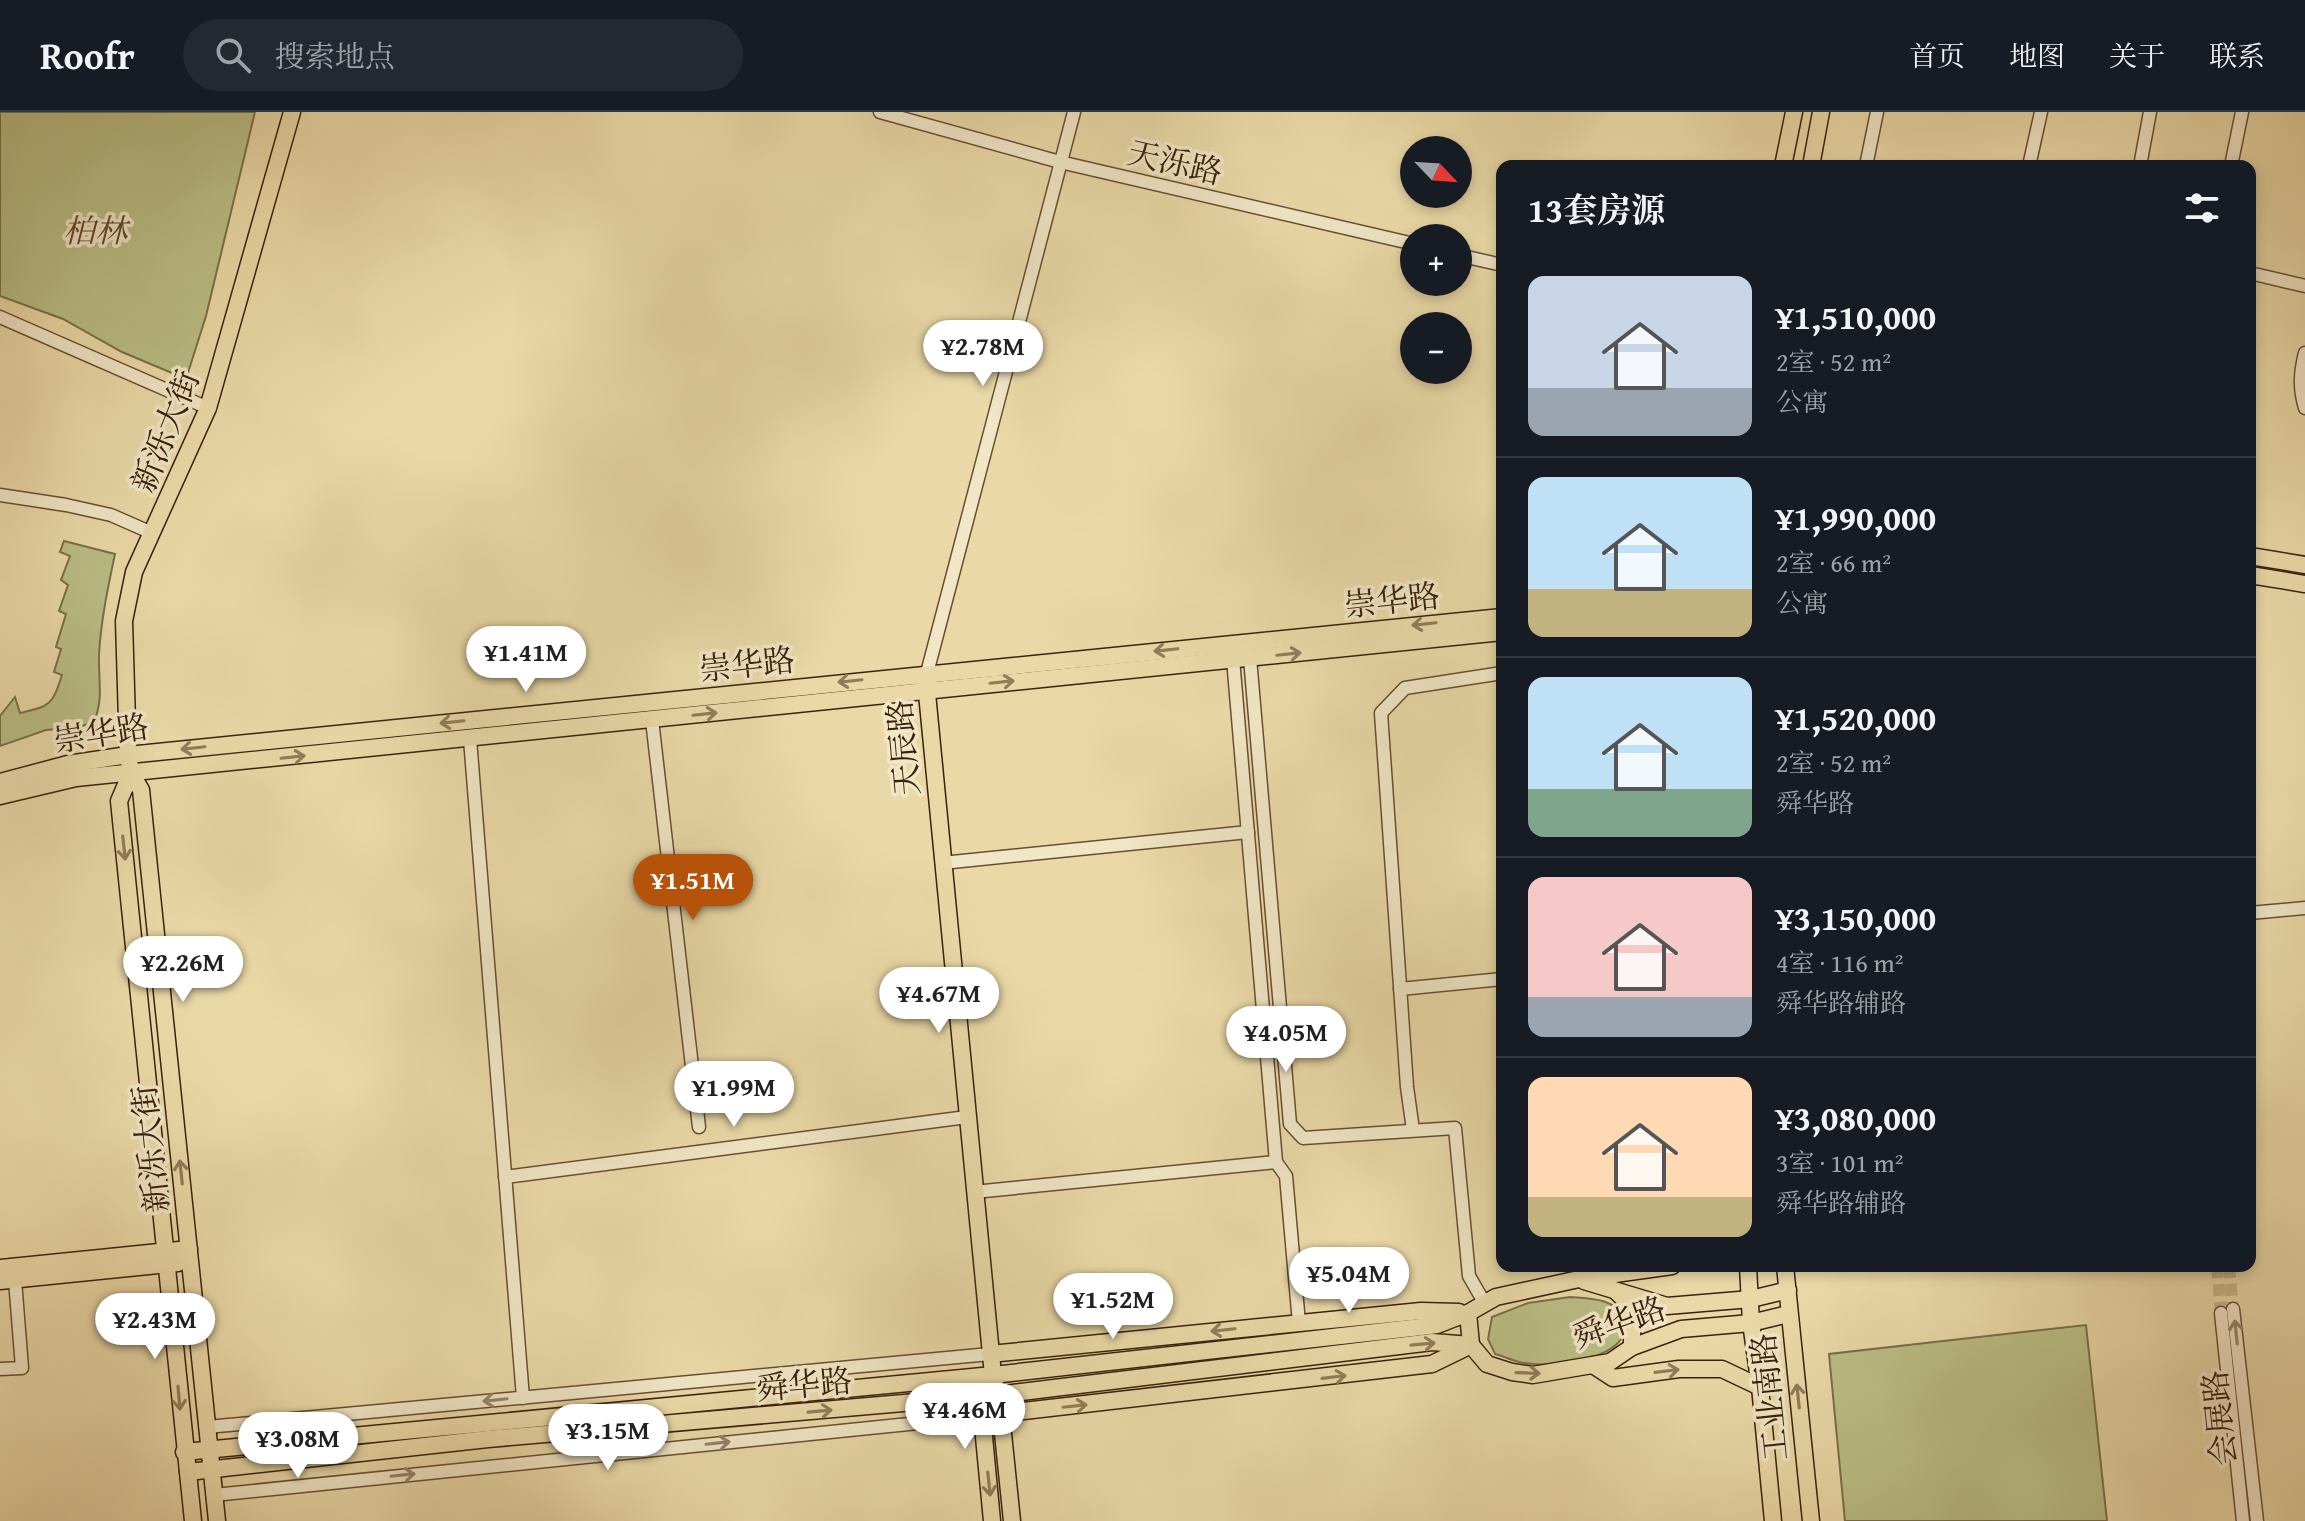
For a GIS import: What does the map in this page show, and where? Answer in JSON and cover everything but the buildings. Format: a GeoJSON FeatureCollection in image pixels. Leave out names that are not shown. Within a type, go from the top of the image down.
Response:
{"type":"FeatureCollection","features":[{"type":"Feature","properties":{"kind":"main road","name":"新泺大街"},"geometry":{"type":"LineString","coordinates":[[217,1521],[141,790],[131,773],[128,755],[124,621],[134,572],[208,408],[292,112]]}},
{"type":"Feature","properties":{"kind":"main road"},"geometry":{"type":"LineString","coordinates":[[1784,160],[1794,112]]}},
{"type":"Feature","properties":{"kind":"main road"},"geometry":{"type":"LineString","coordinates":[[1812,160],[1821,112]]}},
{"type":"Feature","properties":{"kind":"main road"},"geometry":{"type":"LineString","coordinates":[[2256,557],[2305,565]]}},
{"type":"Feature","properties":{"kind":"main road"},"geometry":{"type":"LineString","coordinates":[[2256,576],[2305,584]]}},
{"type":"Feature","properties":{"kind":"main road","name":"崇华路"},"geometry":{"type":"LineString","coordinates":[[0,796],[76,778],[652,720],[926,682],[1496,618]]}},
{"type":"Feature","properties":{"kind":"main road","name":"崇华路"},"geometry":{"type":"LineString","coordinates":[[0,782],[68,764],[128,755],[926,682],[1242,658],[1496,633]]}},
{"type":"Feature","properties":{"kind":"main road","name":"天辰路"},"geometry":{"type":"LineString","coordinates":[[926,682],[996,1395],[992,1521]]}},
{"type":"Feature","properties":{"kind":"main road","name":"新泺大街"},"geometry":{"type":"LineString","coordinates":[[131,773],[119,801],[193,1521]]}},
{"type":"Feature","properties":{"kind":"main road"},"geometry":{"type":"LineString","coordinates":[[0,1268],[190,1256]]}},
{"type":"Feature","properties":{"kind":"main road"},"geometry":{"type":"LineString","coordinates":[[7,1280],[166,1258]]}},
{"type":"Feature","properties":{"kind":"main road"},"geometry":{"type":"LineString","coordinates":[[1579,1279],[1629,1272]]}},
{"type":"Feature","properties":{"kind":"main road","name":"工业南路"},"geometry":{"type":"LineString","coordinates":[[1749,1272],[1751,1323],[1773,1521]]}},
{"type":"Feature","properties":{"kind":"main road","name":"工业南路"},"geometry":{"type":"LineString","coordinates":[[1786,1272],[1811,1521]]}},
{"type":"Feature","properties":{"kind":"main road","name":"舜华路"},"geometry":{"type":"LineString","coordinates":[[184,1452],[993,1375],[1437,1325],[1468,1313],[1484,1302],[1579,1279],[1667,1306],[1751,1299],[1788,1290]]}},
{"type":"Feature","properties":{"kind":"main road"},"geometry":{"type":"LineString","coordinates":[[1616,1291],[1632,1307],[1632,1347]]}},
{"type":"Feature","properties":{"kind":"main road"},"geometry":{"type":"LineString","coordinates":[[990,1354],[1421,1311],[1468,1313],[1471,1345],[1432,1364],[994,1415]]}},
{"type":"Feature","properties":{"kind":"main road","name":"舜华路"},"geometry":{"type":"LineString","coordinates":[[188,1472],[488,1439],[996,1395],[1432,1342],[1471,1345],[1487,1364],[1533,1375],[1610,1362],[1632,1347],[1681,1329],[1751,1323],[1788,1314]]}},
{"type":"Feature","properties":{"kind":"main road"},"geometry":{"type":"LineString","coordinates":[[1593,1365],[1613,1378],[1679,1369],[1722,1369],[1760,1387]]}},
{"type":"Feature","properties":{"kind":"main road","name":"天辰路"},"geometry":{"type":"LineString","coordinates":[[994,1415],[1012,1521]]}},
{"type":"Feature","properties":{"kind":"street","name":"天泺路"},"geometry":{"type":"LineString","coordinates":[[880,112],[1060,162],[1400,241]]}},
{"type":"Feature","properties":{"kind":"street","name":"天辰路"},"geometry":{"type":"LineString","coordinates":[[926,682],[1074,112]]}},
{"type":"Feature","properties":{"kind":"street"},"geometry":{"type":"LineString","coordinates":[[1867,160],[1877,112]]}},
{"type":"Feature","properties":{"kind":"street"},"geometry":{"type":"LineString","coordinates":[[2030,160],[2041,112]]}},
{"type":"Feature","properties":{"kind":"street"},"geometry":{"type":"LineString","coordinates":[[2141,160],[2150,112]]}},
{"type":"Feature","properties":{"kind":"street"},"geometry":{"type":"LineString","coordinates":[[2232,160],[2242,112]]}},
{"type":"Feature","properties":{"kind":"street"},"geometry":{"type":"LineString","coordinates":[[1472,258],[1496,264]]}},
{"type":"Feature","properties":{"kind":"street"},"geometry":{"type":"LineString","coordinates":[[2256,274],[2305,286]]}},
{"type":"Feature","properties":{"kind":"street"},"geometry":{"type":"LineString","coordinates":[[0,317],[208,408]]}},
{"type":"Feature","properties":{"kind":"street"},"geometry":{"type":"LineString","coordinates":[[2305,353],[2300,374],[2300,393],[2305,408]]}},
{"type":"Feature","properties":{"kind":"street"},"geometry":{"type":"LineString","coordinates":[[0,495],[111,515],[152,533]]}},
{"type":"Feature","properties":{"kind":"street"},"geometry":{"type":"LineString","coordinates":[[1242,658],[1248,832],[1276,1162],[1286,1176],[1299,1323]]}},
{"type":"Feature","properties":{"kind":"street"},"geometry":{"type":"LineString","coordinates":[[1242,658],[1290,1124],[1303,1138],[1455,1128],[1469,1276],[1484,1302]]}},
{"type":"Feature","properties":{"kind":"street"},"geometry":{"type":"LineString","coordinates":[[1413,1130],[1407,1087],[1381,713],[1405,688],[1496,674]]}},
{"type":"Feature","properties":{"kind":"street"},"geometry":{"type":"LineString","coordinates":[[652,720],[699,1127]]}},
{"type":"Feature","properties":{"kind":"street"},"geometry":{"type":"LineString","coordinates":[[470,739],[523,1398]]}},
{"type":"Feature","properties":{"kind":"street"},"geometry":{"type":"LineString","coordinates":[[942,863],[1248,832]]}},
{"type":"Feature","properties":{"kind":"street"},"geometry":{"type":"LineString","coordinates":[[2256,912],[2305,908]]}},
{"type":"Feature","properties":{"kind":"street"},"geometry":{"type":"LineString","coordinates":[[1400,989],[1496,980]]}},
{"type":"Feature","properties":{"kind":"street"},"geometry":{"type":"LineString","coordinates":[[505,1177],[967,1117]]}},
{"type":"Feature","properties":{"kind":"street"},"geometry":{"type":"LineString","coordinates":[[974,1192],[1276,1162]]}},
{"type":"Feature","properties":{"kind":"street"},"geometry":{"type":"LineString","coordinates":[[0,1369],[22,1368],[7,1280]]}},
{"type":"Feature","properties":{"kind":"street","name":"会展路"},"geometry":{"type":"LineString","coordinates":[[2243,1521],[2227,1311],[2257,1521]]}},
{"type":"Feature","properties":{"kind":"street"},"geometry":{"type":"LineString","coordinates":[[207,1427],[990,1354]]}},
{"type":"Feature","properties":{"kind":"street"},"geometry":{"type":"LineString","coordinates":[[214,1495],[994,1415]]}},
{"type":"Feature","properties":{"kind":"green space","name":"柏林"},"geometry":{"type":"Polygon","coordinates":[[[0,112],[255,112],[206,316],[186,379],[122,352],[63,319],[0,296],[0,112]]]}},
{"type":"Feature","properties":{"kind":"green space"},"geometry":{"type":"Polygon","coordinates":[[[64,541],[115,554],[101,629],[97,713],[94,722],[76,728],[46,730],[0,746],[0,716],[15,697],[20,713],[44,706],[52,699],[62,675],[54,672],[61,649],[56,647],[66,614],[59,611],[68,585],[61,580],[70,556],[60,552],[64,541]]]}},
{"type":"Feature","properties":{"kind":"green space"},"geometry":{"type":"Polygon","coordinates":[[[1570,1297],[1609,1303],[1621,1312],[1627,1319],[1624,1335],[1618,1343],[1598,1355],[1557,1364],[1530,1364],[1495,1354],[1488,1339],[1492,1317],[1528,1303],[1570,1297]]]}},
{"type":"Feature","properties":{"kind":"green space"},"geometry":{"type":"Polygon","coordinates":[[[2086,1325],[2107,1521],[1845,1521],[1829,1354],[2086,1325]]]}},
{"type":"Feature","properties":{"kind":"tunnel"},"geometry":{"type":"LineString","coordinates":[[2218,1272],[2221,1313]]}},
{"type":"Feature","properties":{"kind":"tunnel"},"geometry":{"type":"LineString","coordinates":[[2230,1272],[2233,1309]]}}]}
